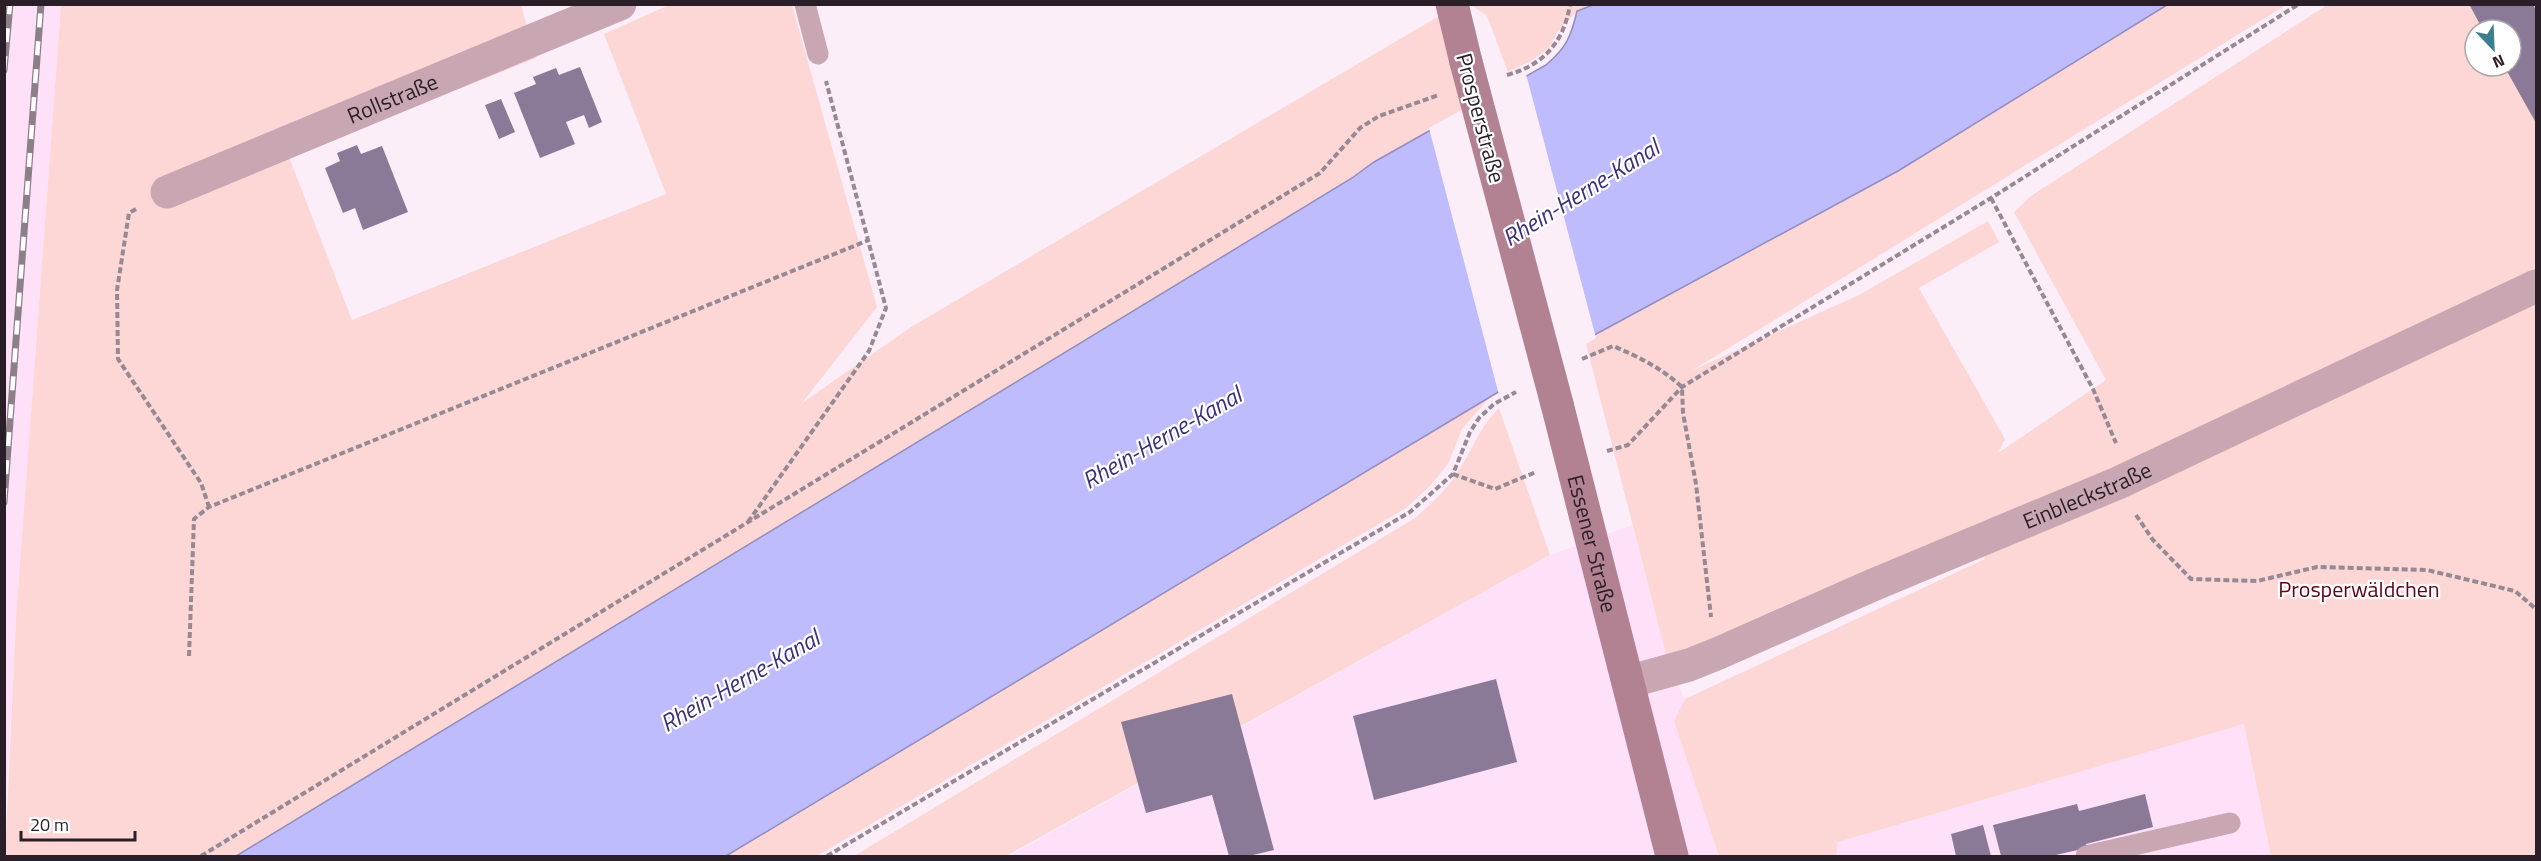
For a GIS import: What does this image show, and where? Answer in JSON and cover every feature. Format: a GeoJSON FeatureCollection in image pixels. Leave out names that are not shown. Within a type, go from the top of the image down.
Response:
{"type":"FeatureCollection","features":[{"type":"Feature","properties":{"kind":"main road","name":"Prosperstraße"},"geometry":{"type":"LineString","coordinates":[[1452,4],[1510,231]]}},
{"type":"Feature","properties":{"kind":"main road","name":"Essener Straße"},"geometry":{"type":"LineString","coordinates":[[1510,231],[1557,404],[1672,856]]}},
{"type":"Feature","properties":{"kind":"street","name":"Rollstraße"},"geometry":{"type":"LineString","coordinates":[[167,192],[620,4]]}},
{"type":"Feature","properties":{"kind":"street","name":"Einbleckstraße"},"geometry":{"type":"LineString","coordinates":[[1629,682],[1719,653],[1873,585],[2125,479],[2536,286]]}},
{"type":"Feature","properties":{"kind":"lane"},"geometry":{"type":"LineString","coordinates":[[805,4],[818,54]]}},
{"type":"Feature","properties":{"kind":"lane"},"geometry":{"type":"LineString","coordinates":[[2086,856],[2230,823]]}},
{"type":"Feature","properties":{"kind":"path"},"geometry":{"type":"LineString","coordinates":[[1505,76],[1528,69],[1550,51],[1563,32],[1569,4]]}},
{"type":"Feature","properties":{"kind":"path"},"geometry":{"type":"LineString","coordinates":[[1628,445],[1682,387],[1991,198],[2299,4]]}},
{"type":"Feature","properties":{"kind":"path"},"geometry":{"type":"LineString","coordinates":[[746,524],[869,351],[886,308],[818,54]]}},
{"type":"Feature","properties":{"kind":"path"},"geometry":{"type":"LineString","coordinates":[[201,856],[1320,173],[1360,128],[1379,116],[1448,92]]}},
{"type":"Feature","properties":{"kind":"path"},"geometry":{"type":"LineString","coordinates":[[167,192],[129,213],[117,290],[118,359],[201,483],[209,507]]}},
{"type":"Feature","properties":{"kind":"path"},"geometry":{"type":"LineString","coordinates":[[1991,198],[2093,389],[2125,479],[2123,498],[2153,540],[2191,579],[2257,581],[2317,567],[2427,570],[2515,591],[2536,609]]}},
{"type":"Feature","properties":{"kind":"path"},"geometry":{"type":"LineString","coordinates":[[189,656],[194,519],[209,507],[869,240]]}},
{"type":"Feature","properties":{"kind":"path"},"geometry":{"type":"LineString","coordinates":[[1571,364],[1613,346],[1641,357],[1666,373],[1682,387],[1683,413],[1696,484],[1711,615],[1719,653]]}},
{"type":"Feature","properties":{"kind":"path"},"geometry":{"type":"LineString","coordinates":[[827,856],[1410,512],[1453,474],[1470,432],[1479,418],[1494,404],[1522,388]]}},
{"type":"Feature","properties":{"kind":"path"},"geometry":{"type":"LineString","coordinates":[[1453,474],[1495,489],[1524,476]]}},
{"type":"Feature","properties":{"kind":"shaded area"},"geometry":{"type":"Polygon","coordinates":[[[5,5],[61,5],[16,618],[5,827],[5,5]]]}},
{"type":"Feature","properties":{"kind":"shaded area"},"geometry":{"type":"Polygon","coordinates":[[[1632,525],[1669,666],[1685,699],[1675,721],[1719,856],[1009,856],[1550,555],[1632,525]]]}},
{"type":"Feature","properties":{"kind":"shaded area"},"geometry":{"type":"Polygon","coordinates":[[[2244,724],[2271,856],[1836,856],[1838,842],[2244,724]]]}},
{"type":"Feature","properties":{"kind":"green space"},"geometry":{"type":"Polygon","coordinates":[[[61,5],[521,5],[536,58],[289,157],[352,320],[666,194],[604,34],[669,5],[792,5],[877,307],[802,403],[911,327],[1439,16],[1466,111],[1374,162],[1352,178],[236,856],[5,856],[16,618],[61,5]]]}},
{"type":"Feature","properties":{"kind":"green space"},"geometry":{"type":"Polygon","coordinates":[[[1471,5],[1593,5],[1577,11],[1558,31],[1549,48],[1531,61],[1508,72],[1487,16],[1471,5]]]}},
{"type":"Feature","properties":{"kind":"green space","name":"Prosperwäldchen"},"geometry":{"type":"Polygon","coordinates":[[[2167,5],[2286,5],[1693,370],[1859,295],[1988,221],[1999,242],[1919,288],[2005,439],[1998,453],[2106,380],[2014,212],[2031,196],[2327,5],[2536,5],[2536,856],[2271,856],[2244,724],[1838,842],[1836,856],[1719,856],[1674,721],[1685,699],[1985,559],[1977,524],[1669,666],[1585,340],[1898,171],[2167,5]]]}},
{"type":"Feature","properties":{"kind":"green space"},"geometry":{"type":"Polygon","coordinates":[[[1490,397],[1462,429],[1448,464],[1430,486],[1406,508],[817,856],[726,856],[1490,397]]]}},
{"type":"Feature","properties":{"kind":"green space"},"geometry":{"type":"Polygon","coordinates":[[[1499,408],[1550,555],[1006,856],[854,856],[1415,518],[1450,483],[1482,430],[1499,408]]]}},
{"type":"Feature","properties":{"kind":"water","name":"Rhein-Herne-Kanal"},"geometry":{"type":"Polygon","coordinates":[[[1593,5],[2167,5],[1898,171],[1585,340],[726,856],[236,856],[1352,178],[1374,162],[1546,65],[1567,41],[1577,11],[1593,5]]]}},
{"type":"Feature","properties":{"kind":"pier"},"geometry":{"type":"Polygon","coordinates":[[[1526,74],[1596,338],[1499,395],[1429,128],[1526,74]]]}},
{"type":"Feature","properties":{"kind":"building"},"geometry":{"type":"Polygon","coordinates":[[[2469,4],[2533,4],[2536,11],[2536,123],[2511,78],[2523,78],[2523,18],[2477,18],[2469,4]]]}},
{"type":"Feature","properties":{"kind":"building"},"geometry":{"type":"Polygon","coordinates":[[[580,67],[602,122],[589,128],[584,115],[566,122],[575,144],[540,158],[514,93],[536,84],[533,77],[556,68],[559,75],[580,67]]]}},
{"type":"Feature","properties":{"kind":"building"},"geometry":{"type":"Polygon","coordinates":[[[501,99],[515,132],[499,139],[485,105],[501,99]]]}},
{"type":"Feature","properties":{"kind":"building"},"geometry":{"type":"Polygon","coordinates":[[[357,145],[361,154],[382,146],[408,212],[363,230],[355,208],[343,213],[325,168],[340,161],[337,153],[357,145]]]}},
{"type":"Feature","properties":{"kind":"building"},"geometry":{"type":"Polygon","coordinates":[[[1496,679],[1517,762],[1374,800],[1353,716],[1496,679]]]}},
{"type":"Feature","properties":{"kind":"building"},"geometry":{"type":"Polygon","coordinates":[[[1232,694],[1274,850],[1249,856],[1229,856],[1212,795],[1146,813],[1121,722],[1232,694]]]}},
{"type":"Feature","properties":{"kind":"building"},"geometry":{"type":"Polygon","coordinates":[[[2145,794],[2153,827],[2086,844],[2087,848],[2051,856],[2001,856],[1993,825],[2077,804],[2079,811],[2145,794]]]}},
{"type":"Feature","properties":{"kind":"building"},"geometry":{"type":"Polygon","coordinates":[[[1983,825],[1991,856],[1956,856],[1951,834],[1983,825]]]}},
{"type":"Feature","properties":{"kind":"railway"},"geometry":{"type":"LineString","coordinates":[[4,70],[10,4]]}},
{"type":"Feature","properties":{"kind":"railway"},"geometry":{"type":"LineString","coordinates":[[4,502],[41,4]]}}]}
